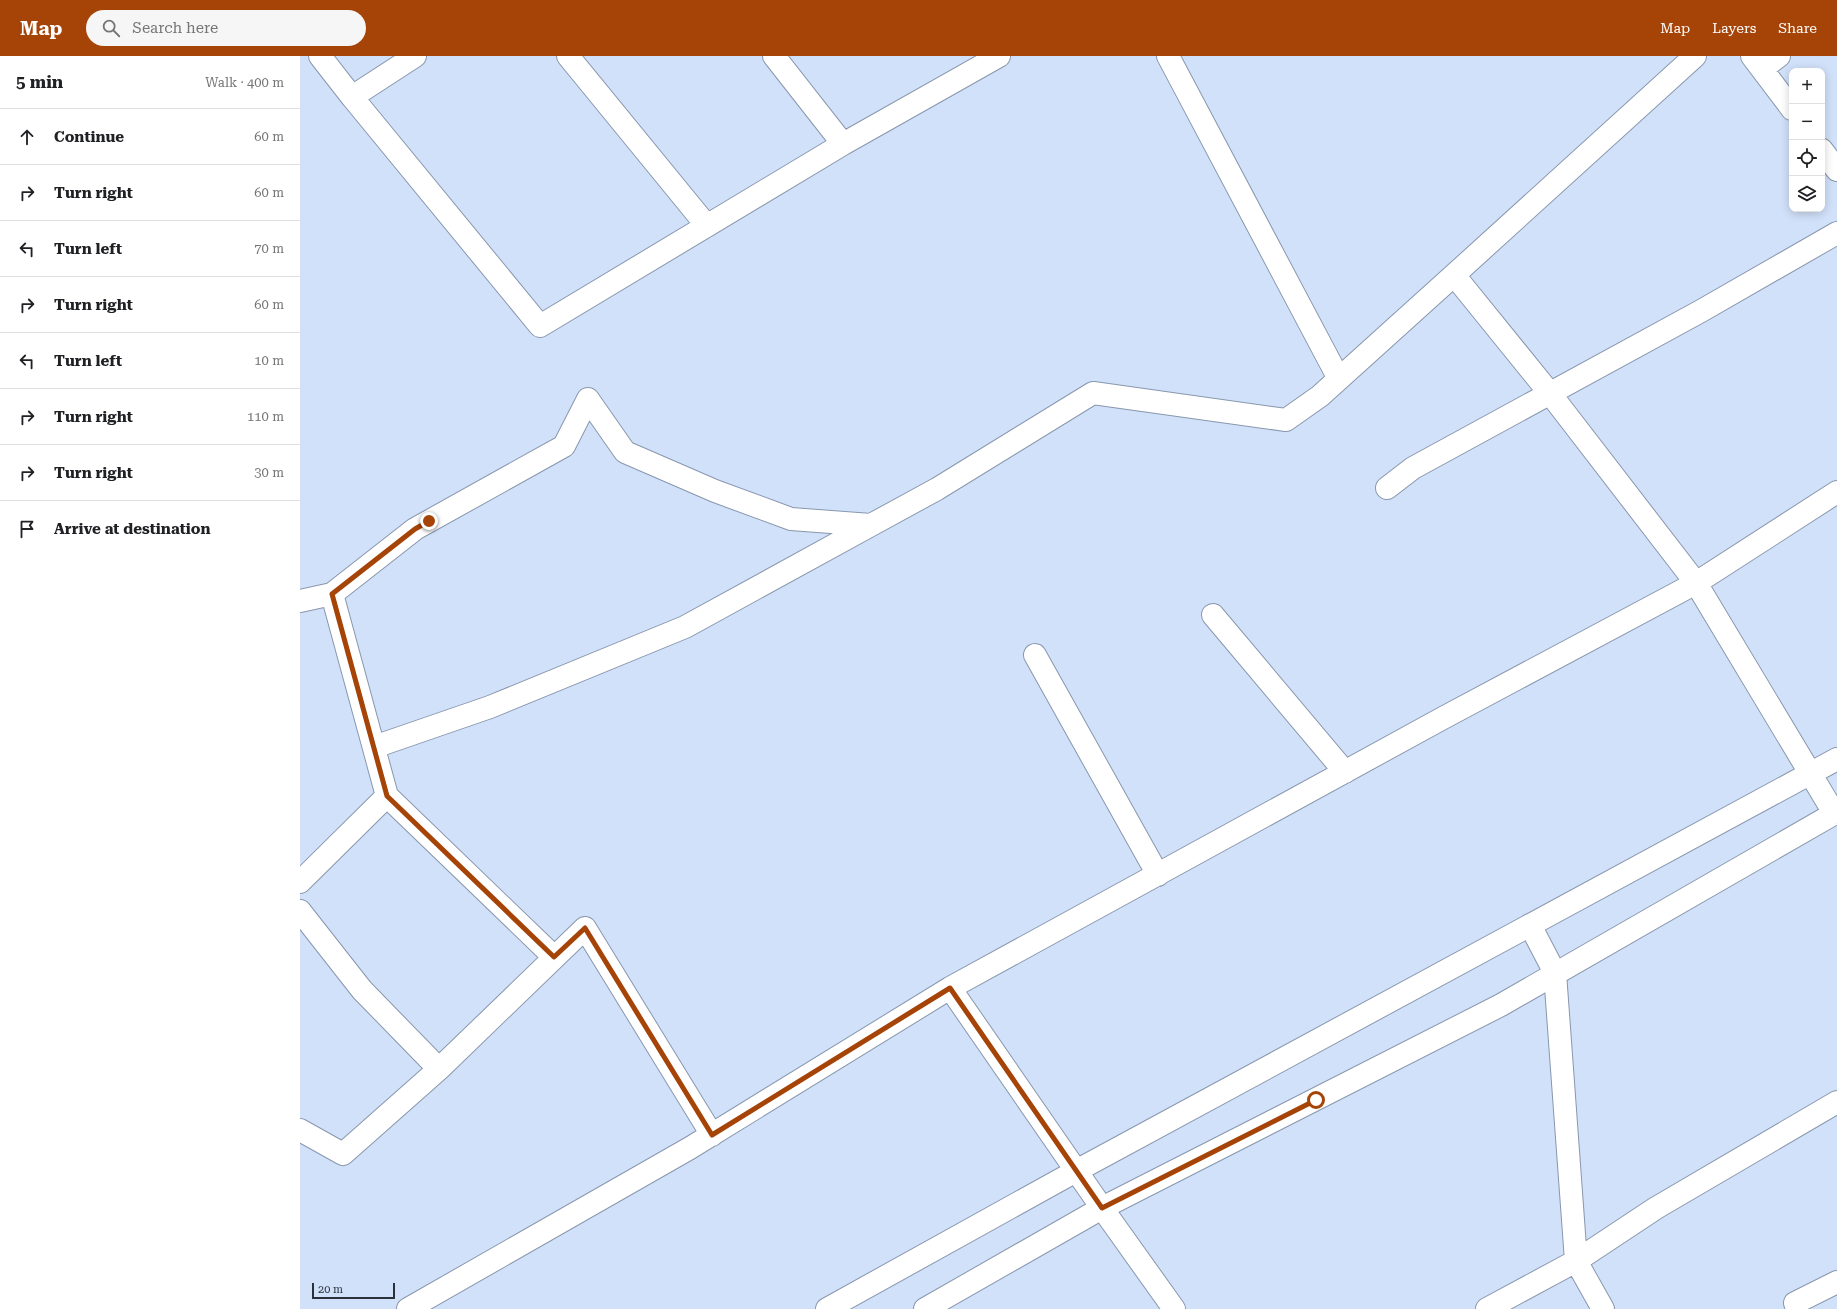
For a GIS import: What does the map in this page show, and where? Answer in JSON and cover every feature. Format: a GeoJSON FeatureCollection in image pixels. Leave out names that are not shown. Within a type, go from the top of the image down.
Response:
{"type":"FeatureCollection","features":[{"type":"Feature","properties":{"kind":"street"},"geometry":{"type":"LineString","coordinates":[[320,56],[540,326],[843,144],[999,56]]}},
{"type":"Feature","properties":{"kind":"street"},"geometry":{"type":"LineString","coordinates":[[352,97],[415,56]]}},
{"type":"Feature","properties":{"kind":"street"},"geometry":{"type":"LineString","coordinates":[[568,56],[706,226]]}},
{"type":"Feature","properties":{"kind":"street"},"geometry":{"type":"LineString","coordinates":[[774,56],[843,144]]}},
{"type":"Feature","properties":{"kind":"street"},"geometry":{"type":"LineString","coordinates":[[1168,56],[1339,379]]}},
{"type":"Feature","properties":{"kind":"street"},"geometry":{"type":"LineString","coordinates":[[374,747],[490,707],[685,627],[937,489],[1092,393],[1286,420],[1320,396],[1695,56]]}},
{"type":"Feature","properties":{"kind":"street"},"geometry":{"type":"LineString","coordinates":[[1764,60],[1789,104]]}},
{"type":"Feature","properties":{"kind":"street"},"geometry":{"type":"LineString","coordinates":[[1825,154],[1837,170]]}},
{"type":"Feature","properties":{"kind":"street"},"geometry":{"type":"LineString","coordinates":[[1388,488],[1413,468],[1701,311],[1837,233]]}},
{"type":"Feature","properties":{"kind":"street"},"geometry":{"type":"LineString","coordinates":[[924,1309],[1102,1208],[1494,1009],[1836,813],[1810,774],[1696,583],[1550,394],[1454,275]]}},
{"type":"Feature","properties":{"kind":"street"},"geometry":{"type":"LineString","coordinates":[[300,601],[332,594],[415,529],[564,446],[588,399],[625,452],[715,492],[791,519],[872,525]]}},
{"type":"Feature","properties":{"kind":"street"},"geometry":{"type":"LineString","coordinates":[[408,1309],[712,1135],[950,988],[1344,772],[1696,583],[1837,492]]}},
{"type":"Feature","properties":{"kind":"street"},"geometry":{"type":"LineString","coordinates":[[332,594],[387,796],[554,957]]}},
{"type":"Feature","properties":{"kind":"street"},"geometry":{"type":"LineString","coordinates":[[1213,615],[1344,772]]}},
{"type":"Feature","properties":{"kind":"street"},"geometry":{"type":"LineString","coordinates":[[1035,655],[1158,875]]}},
{"type":"Feature","properties":{"kind":"street"},"geometry":{"type":"LineString","coordinates":[[827,1309],[1076,1171],[1837,759]]}},
{"type":"Feature","properties":{"kind":"street"},"geometry":{"type":"LineString","coordinates":[[300,882],[387,796]]}},
{"type":"Feature","properties":{"kind":"street"},"geometry":{"type":"LineString","coordinates":[[300,911],[362,990],[439,1069]]}},
{"type":"Feature","properties":{"kind":"street"},"geometry":{"type":"LineString","coordinates":[[1530,925],[1556,973],[1576,1261],[1603,1309]]}},
{"type":"Feature","properties":{"kind":"street"},"geometry":{"type":"LineString","coordinates":[[300,1130],[343,1154],[439,1069],[585,928],[712,1135]]}},
{"type":"Feature","properties":{"kind":"street"},"geometry":{"type":"LineString","coordinates":[[950,988],[1076,1171],[1174,1309]]}},
{"type":"Feature","properties":{"kind":"street"},"geometry":{"type":"LineString","coordinates":[[1487,1309],[1576,1261],[1656,1208],[1837,1102]]}},
{"type":"Feature","properties":{"kind":"street"},"geometry":{"type":"LineString","coordinates":[[1792,1307],[1837,1282]]}},
{"type":"Feature","properties":{"kind":"route"},"geometry":{"type":"LineString","coordinates":[[429,521],[415,529],[332,594],[387,796],[554,957],[585,928],[712,1135],[950,988],[1102,1208],[1316,1100]]}}]}
